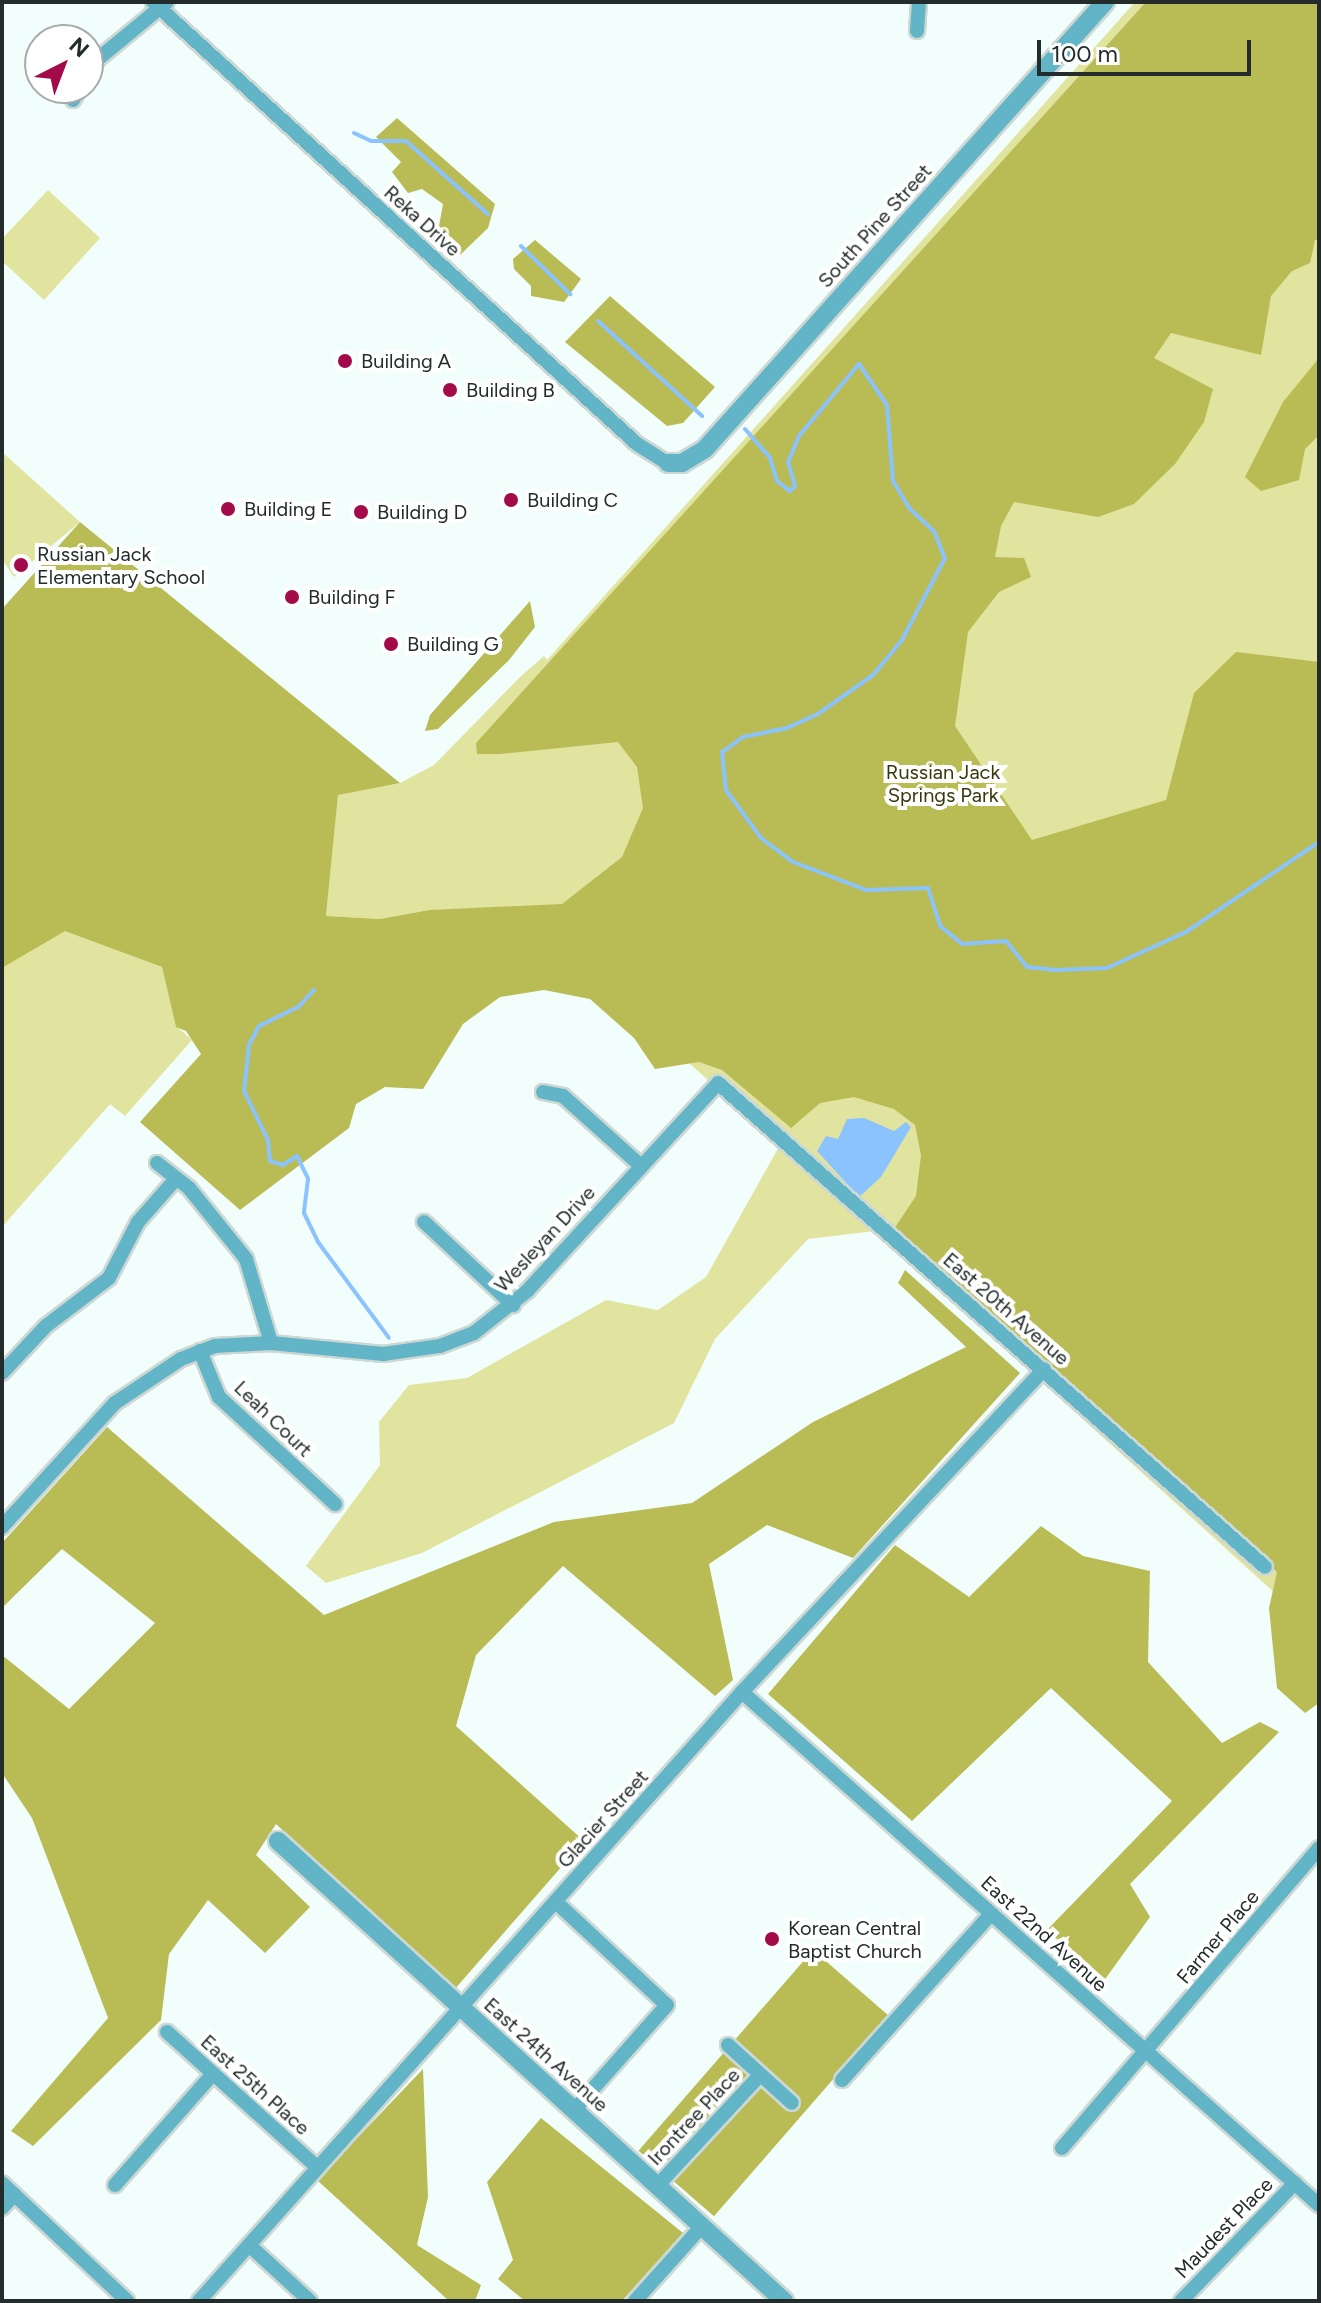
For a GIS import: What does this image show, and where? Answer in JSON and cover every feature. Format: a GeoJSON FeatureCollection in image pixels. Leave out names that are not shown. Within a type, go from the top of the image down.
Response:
{"type":"FeatureCollection","features":[{"type":"Feature","properties":{"kind":"street"},"geometry":{"type":"LineString","coordinates":[[917,31],[919,2]]}},
{"type":"Feature","properties":{"kind":"street","name":"South Pine Street"},"geometry":{"type":"LineString","coordinates":[[668,463],[682,463],[705,449],[1105,2]]}},
{"type":"Feature","properties":{"kind":"street"},"geometry":{"type":"LineString","coordinates":[[104,54],[159,4]]}},
{"type":"Feature","properties":{"kind":"street","name":"Reka Drive"},"geometry":{"type":"LineString","coordinates":[[159,4],[637,444],[668,463]]}},
{"type":"Feature","properties":{"kind":"street","name":"Wesleyan Drive"},"geometry":{"type":"LineString","coordinates":[[2,1527],[115,1403],[142,1381],[200,1351],[271,1343],[383,1354],[440,1346],[474,1333],[513,1305],[718,1083]]}},
{"type":"Feature","properties":{"kind":"street","name":"East 20th Avenue"},"geometry":{"type":"LineString","coordinates":[[718,1083],[1265,1567]]}},
{"type":"Feature","properties":{"kind":"street"},"geometry":{"type":"LineString","coordinates":[[543,1092],[563,1096],[640,1165]]}},
{"type":"Feature","properties":{"kind":"street"},"geometry":{"type":"LineString","coordinates":[[157,1163],[174,1181],[189,1188],[246,1259],[271,1343]]}},
{"type":"Feature","properties":{"kind":"street"},"geometry":{"type":"LineString","coordinates":[[2,1373],[46,1326],[109,1278],[138,1222],[174,1181]]}},
{"type":"Feature","properties":{"kind":"street"},"geometry":{"type":"LineString","coordinates":[[424,1222],[513,1305]]}},
{"type":"Feature","properties":{"kind":"street","name":"Leah Court"},"geometry":{"type":"LineString","coordinates":[[200,1351],[219,1397],[335,1504]]}},
{"type":"Feature","properties":{"kind":"street","name":"Glacier Street"},"geometry":{"type":"LineString","coordinates":[[199,2301],[742,1692],[1044,1369]]}},
{"type":"Feature","properties":{"kind":"street","name":"East 22nd Avenue"},"geometry":{"type":"LineString","coordinates":[[742,1692],[1319,2205]]}},
{"type":"Feature","properties":{"kind":"street","name":"East 24th Avenue"},"geometry":{"type":"LineString","coordinates":[[278,1841],[784,2301]]}},
{"type":"Feature","properties":{"kind":"street","name":"Farmer Place"},"geometry":{"type":"LineString","coordinates":[[1062,2148],[1319,1848]]}},
{"type":"Feature","properties":{"kind":"street"},"geometry":{"type":"LineString","coordinates":[[556,1902],[667,2005],[574,2110]]}},
{"type":"Feature","properties":{"kind":"street"},"geometry":{"type":"LineString","coordinates":[[842,2080],[991,1914]]}},
{"type":"Feature","properties":{"kind":"street","name":"East 25th Place"},"geometry":{"type":"LineString","coordinates":[[167,2032],[317,2167]]}},
{"type":"Feature","properties":{"kind":"street"},"geometry":{"type":"LineString","coordinates":[[728,2045],[792,2103]]}},
{"type":"Feature","properties":{"kind":"street"},"geometry":{"type":"LineString","coordinates":[[115,2185],[213,2074]]}},
{"type":"Feature","properties":{"kind":"street","name":"Irontree Place"},"geometry":{"type":"LineString","coordinates":[[657,2186],[760,2075]]}},
{"type":"Feature","properties":{"kind":"street"},"geometry":{"type":"LineString","coordinates":[[2,2183],[127,2301]]}},
{"type":"Feature","properties":{"kind":"street","name":"Maudest Place"},"geometry":{"type":"LineString","coordinates":[[1181,2301],[1295,2183]]}},
{"type":"Feature","properties":{"kind":"street"},"geometry":{"type":"LineString","coordinates":[[2,2208],[14,2195]]}},
{"type":"Feature","properties":{"kind":"street"},"geometry":{"type":"LineString","coordinates":[[635,2301],[702,2226]]}},
{"type":"Feature","properties":{"kind":"street"},"geometry":{"type":"LineString","coordinates":[[249,2245],[310,2301]]}},
{"type":"Feature","properties":{"kind":"green space","name":"Russian Jack Springs Park"},"geometry":{"type":"Polygon","coordinates":[[[1135,2],[1319,2],[1319,1633],[875,1231],[808,1239],[715,1339],[674,1423],[422,1553],[326,1583],[306,1566],[380,1465],[379,1422],[409,1385],[467,1378],[606,1300],[658,1310],[706,1277],[780,1145],[517,908],[429,910],[380,919],[326,916],[338,794],[400,783],[434,765],[520,677],[544,656],[547,660],[1135,2]]]}},
{"type":"Feature","properties":{"kind":"green space","name":"Russian Jack Springs Park"},"geometry":{"type":"Polygon","coordinates":[[[1146,2],[1319,2],[1319,240],[1315,240],[1310,263],[1292,271],[1271,296],[1261,355],[1171,333],[1154,358],[1213,389],[1204,422],[1175,464],[1134,504],[1098,517],[1014,502],[1001,526],[995,557],[1024,558],[1031,577],[999,592],[968,632],[955,726],[1032,840],[1166,800],[1194,693],[1236,652],[1319,662],[1319,1703],[1305,1713],[1277,1688],[1269,1608],[1277,1572],[894,1229],[916,1196],[921,1155],[915,1125],[894,1109],[854,1097],[820,1103],[791,1128],[722,1070],[699,1062],[655,1069],[634,1038],[590,999],[544,990],[500,997],[463,1024],[423,1089],[385,1087],[356,1104],[349,1128],[240,1210],[140,1122],[201,1054],[186,1031],[176,1027],[162,967],[65,931],[2,968],[2,609],[80,522],[400,783],[338,795],[326,916],[380,919],[429,910],[562,904],[622,857],[643,808],[637,767],[618,742],[500,754],[477,754],[476,743],[1146,2]]]}},
{"type":"Feature","properties":{"kind":"green space"},"geometry":{"type":"Polygon","coordinates":[[[397,118],[495,204],[488,228],[460,255],[439,226],[443,204],[422,189],[408,193],[392,172],[401,162],[376,137],[397,118]]]}},
{"type":"Feature","properties":{"kind":"green space"},"geometry":{"type":"Polygon","coordinates":[[[48,190],[100,238],[44,300],[2,261],[2,239],[48,190]]]}},
{"type":"Feature","properties":{"kind":"green space"},"geometry":{"type":"Polygon","coordinates":[[[535,240],[581,279],[564,302],[531,296],[531,286],[514,269],[513,259],[535,240]]]}},
{"type":"Feature","properties":{"kind":"green space"},"geometry":{"type":"Polygon","coordinates":[[[610,296],[715,387],[683,423],[667,426],[565,342],[610,296]]]}},
{"type":"Feature","properties":{"kind":"green space"},"geometry":{"type":"Polygon","coordinates":[[[1319,358],[1319,435],[1305,449],[1299,480],[1261,491],[1245,477],[1283,402],[1319,358]]]}},
{"type":"Feature","properties":{"kind":"green space","name":"Russian Jack Elementary School"},"geometry":{"type":"Polygon","coordinates":[[[2,452],[80,522],[14,577],[2,559],[2,452]]]}},
{"type":"Feature","properties":{"kind":"green space"},"geometry":{"type":"Polygon","coordinates":[[[530,601],[535,627],[509,660],[438,729],[425,731],[430,715],[530,601]]]}},
{"type":"Feature","properties":{"kind":"green space"},"geometry":{"type":"Polygon","coordinates":[[[65,930],[162,967],[176,1026],[192,1040],[125,1116],[110,1104],[2,1227],[2,968],[65,930]]]}},
{"type":"Feature","properties":{"kind":"green space"},"geometry":{"type":"Polygon","coordinates":[[[905,1270],[1020,1373],[853,1558],[767,1525],[709,1564],[733,1680],[715,1696],[563,1566],[476,1655],[456,1726],[584,1841],[454,1990],[276,1824],[256,1855],[310,1907],[265,1953],[208,1900],[169,1954],[161,2020],[33,2146],[11,2131],[108,2018],[32,1818],[2,1773],[2,1655],[69,1709],[155,1623],[62,1549],[2,1608],[2,1543],[107,1427],[324,1615],[554,1522],[692,1503],[813,1422],[966,1347],[898,1283],[905,1270]]]}},
{"type":"Feature","properties":{"kind":"green space"},"geometry":{"type":"Polygon","coordinates":[[[1041,1526],[1083,1556],[1150,1571],[1148,1662],[1222,1743],[1260,1722],[1279,1732],[1130,1884],[1150,1917],[1103,1982],[1047,1930],[1172,1801],[1051,1688],[912,1821],[768,1694],[895,1545],[969,1597],[1041,1526]]]}},
{"type":"Feature","properties":{"kind":"green space"},"geometry":{"type":"Polygon","coordinates":[[[813,1950],[888,2016],[714,2216],[638,2151],[813,1950]]]}},
{"type":"Feature","properties":{"kind":"green space"},"geometry":{"type":"Polygon","coordinates":[[[423,2069],[428,2197],[417,2245],[481,2285],[475,2301],[449,2301],[317,2180],[423,2069]]]}},
{"type":"Feature","properties":{"kind":"green space"},"geometry":{"type":"Polygon","coordinates":[[[541,2118],[683,2233],[622,2301],[525,2301],[498,2279],[513,2260],[487,2182],[541,2118]]]}},
{"type":"Feature","properties":{"kind":"water"},"geometry":{"type":"Polygon","coordinates":[[[864,1118],[894,1131],[906,1122],[911,1127],[881,1177],[859,1197],[817,1151],[826,1136],[838,1139],[847,1119],[864,1118]]]}},
{"type":"Feature","properties":{"kind":"waterway"},"geometry":{"type":"LineString","coordinates":[[354,133],[371,141],[406,141],[488,214]]}},
{"type":"Feature","properties":{"kind":"waterway"},"geometry":{"type":"LineString","coordinates":[[521,246],[570,294]]}},
{"type":"Feature","properties":{"kind":"waterway"},"geometry":{"type":"LineString","coordinates":[[598,321],[702,416]]}},
{"type":"Feature","properties":{"kind":"waterway"},"geometry":{"type":"LineString","coordinates":[[745,429],[770,458],[777,481],[790,491],[795,486],[788,462],[799,436],[859,364],[887,405],[893,481],[909,508],[934,531],[945,558],[902,640],[873,675],[818,714],[787,728],[743,737],[722,752],[726,790],[761,838],[791,861],[866,890],[928,888],[940,926],[962,944],[1006,941],[1027,967],[1054,970],[1107,968],[1186,932],[1319,842]]}},
{"type":"Feature","properties":{"kind":"waterway"},"geometry":{"type":"LineString","coordinates":[[314,990],[298,1007],[259,1026],[249,1045],[244,1091],[268,1140],[270,1161],[283,1165],[297,1156],[308,1179],[304,1213],[318,1242],[389,1338]]}},
{"type":"Feature","properties":{"kind":"place","name":"Building A"},"geometry":{"type":"Point","coordinates":[345,361]}},
{"type":"Feature","properties":{"kind":"place","name":"Building B"},"geometry":{"type":"Point","coordinates":[450,390]}},
{"type":"Feature","properties":{"kind":"place","name":"Building C"},"geometry":{"type":"Point","coordinates":[511,500]}},
{"type":"Feature","properties":{"kind":"place","name":"Building E"},"geometry":{"type":"Point","coordinates":[228,509]}},
{"type":"Feature","properties":{"kind":"place","name":"Building D"},"geometry":{"type":"Point","coordinates":[361,512]}},
{"type":"Feature","properties":{"kind":"place","name":"Russian Jack Elementary School"},"geometry":{"type":"Point","coordinates":[21,565]}},
{"type":"Feature","properties":{"kind":"place","name":"Building F"},"geometry":{"type":"Point","coordinates":[292,597]}},
{"type":"Feature","properties":{"kind":"place","name":"Building G"},"geometry":{"type":"Point","coordinates":[391,644]}},
{"type":"Feature","properties":{"kind":"place","name":"Korean Central Baptist Church"},"geometry":{"type":"Point","coordinates":[772,1939]}}]}
